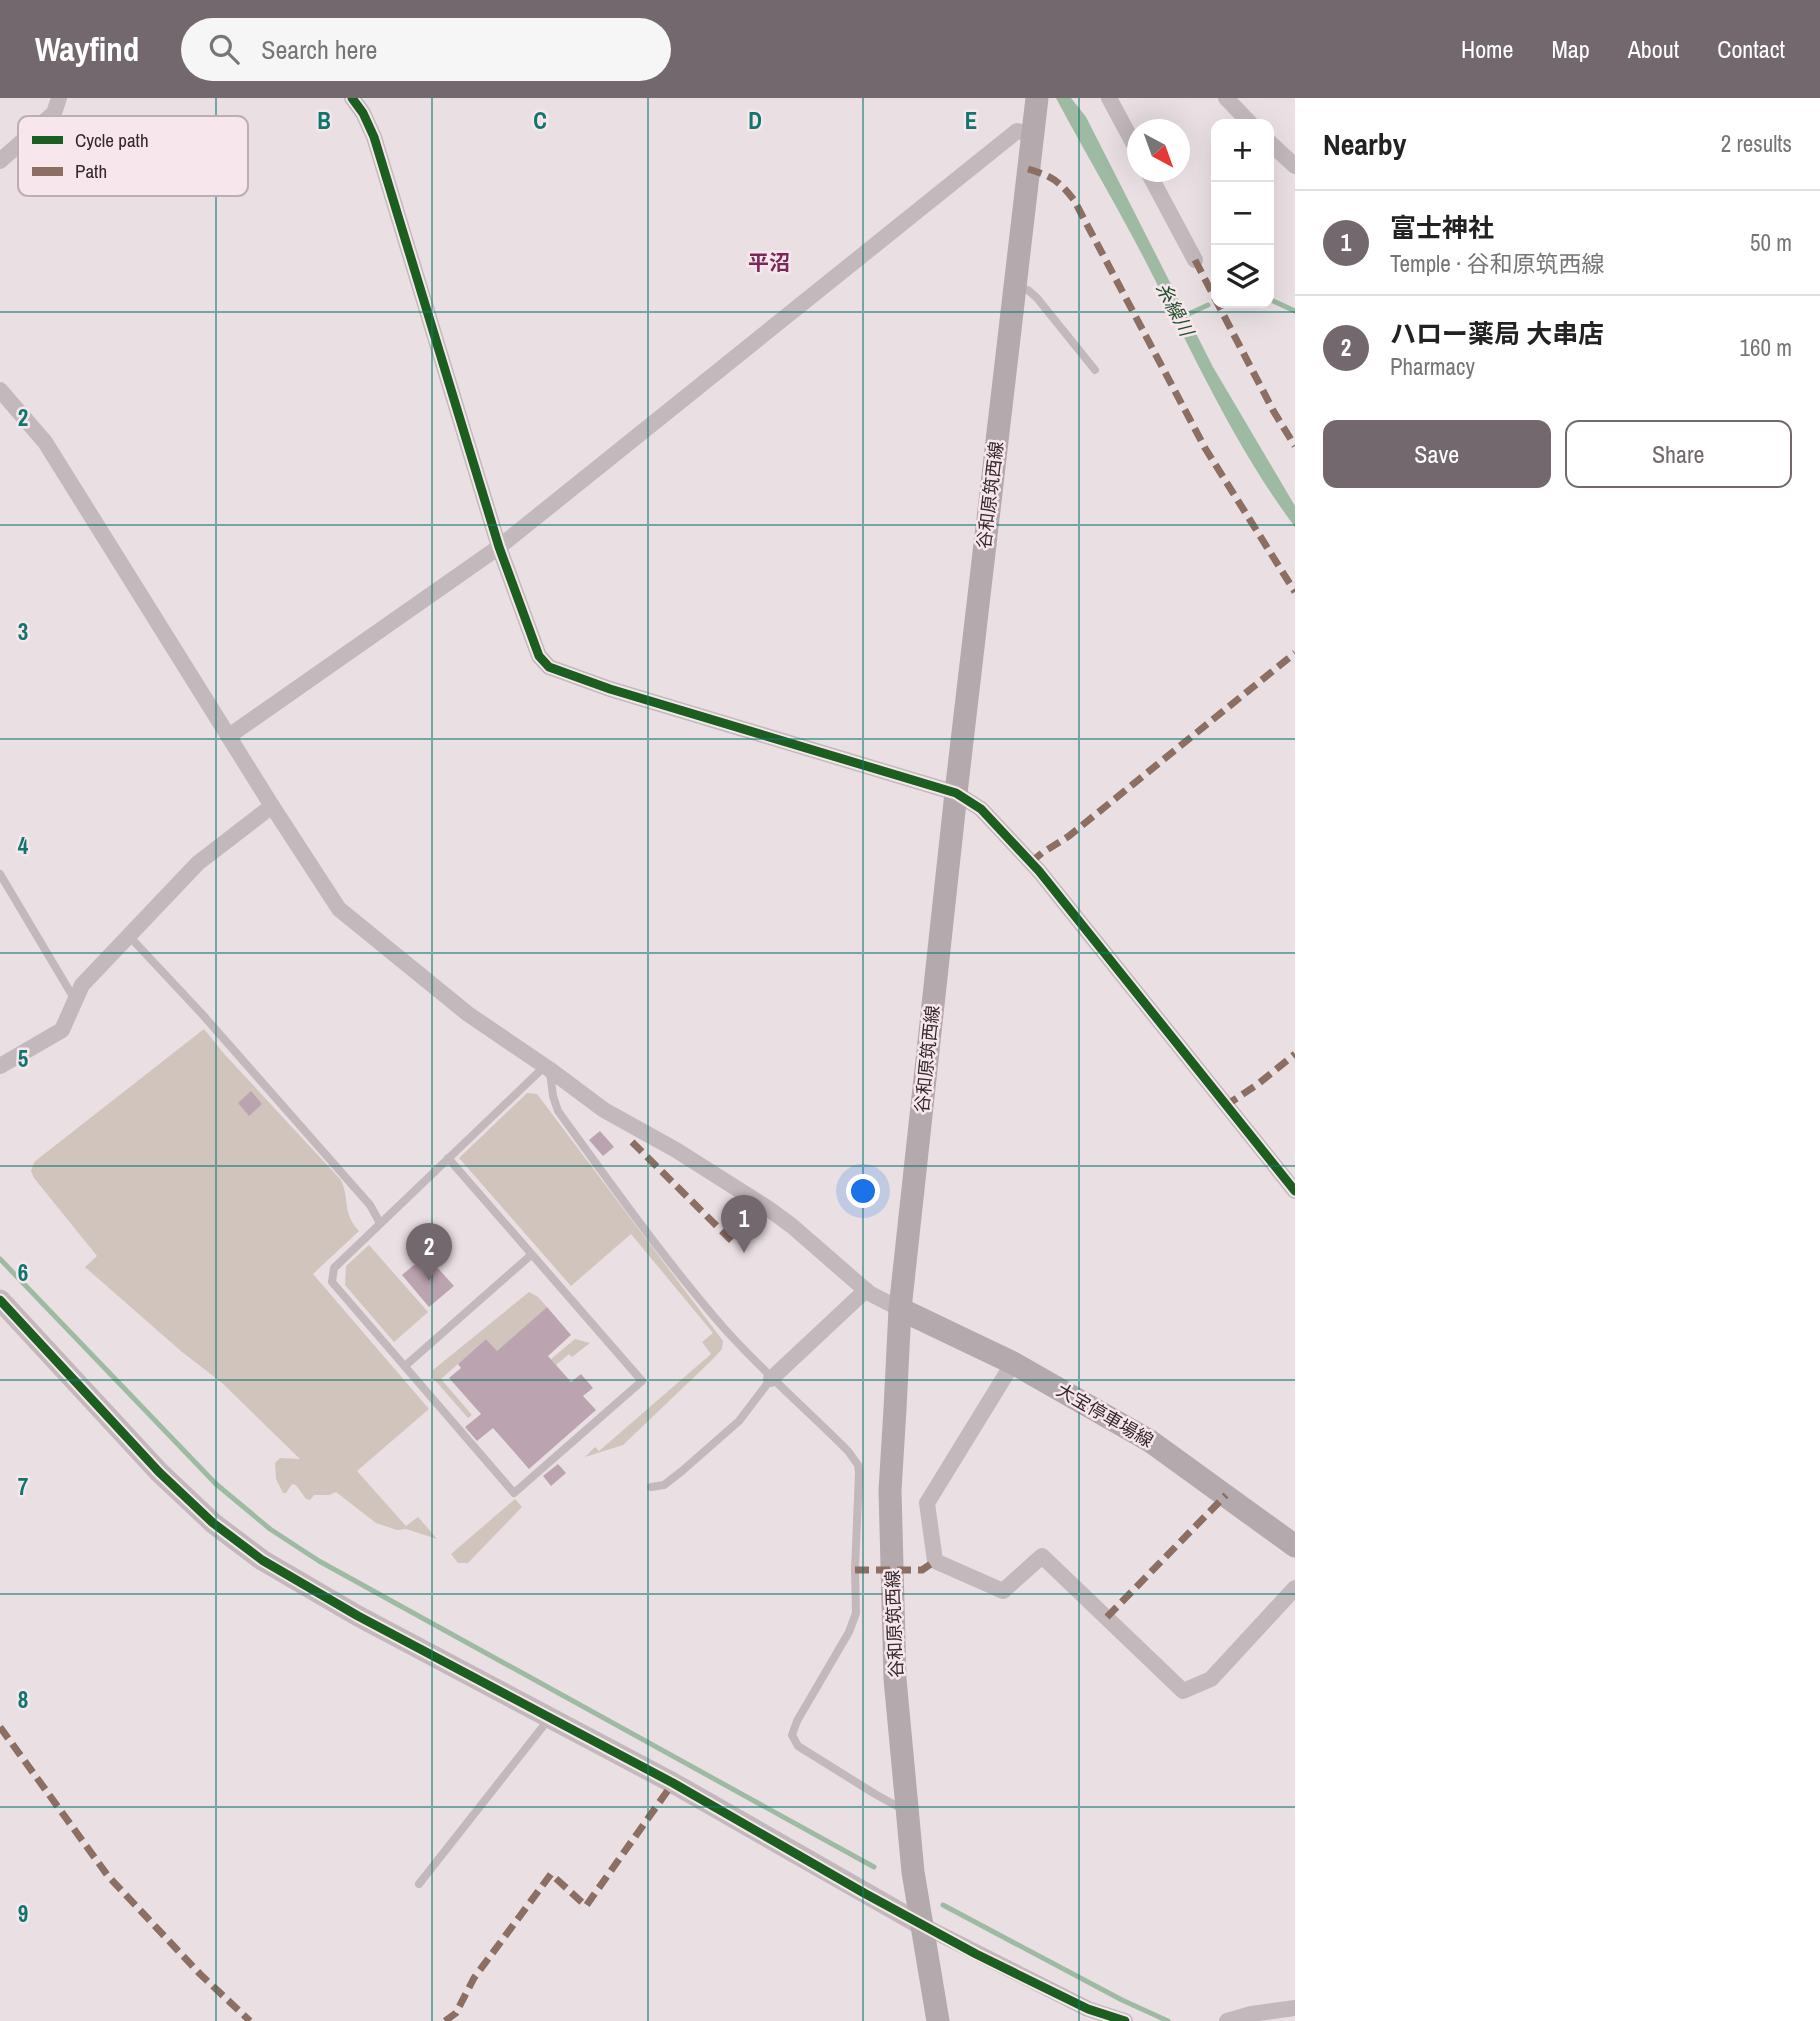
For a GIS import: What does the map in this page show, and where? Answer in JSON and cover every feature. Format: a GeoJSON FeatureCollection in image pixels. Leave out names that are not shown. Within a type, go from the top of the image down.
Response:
{"type":"FeatureCollection","features":[{"type":"Feature","properties":{"kind":"main road","name":"谷和原筑西線"},"geometry":{"type":"LineString","coordinates":[[938,2021],[920,1924],[906,1811],[895,1679],[890,1490],[900,1309],[956,793],[1037,98]]}},
{"type":"Feature","properties":{"kind":"main road","name":"大宝停車場線"},"geometry":{"type":"LineString","coordinates":[[900,1309],[1013,1363],[1150,1440],[1295,1546]]}},
{"type":"Feature","properties":{"kind":"street"},"geometry":{"type":"LineString","coordinates":[[51,116],[59,98]]}},
{"type":"Feature","properties":{"kind":"street"},"geometry":{"type":"LineString","coordinates":[[352,98],[363,113],[374,137],[499,548],[539,656],[549,667],[956,793],[981,809],[1039,871],[1295,1191]]}},
{"type":"Feature","properties":{"kind":"street"},"geometry":{"type":"LineString","coordinates":[[1109,98],[1127,132]]}},
{"type":"Feature","properties":{"kind":"street"},"geometry":{"type":"LineString","coordinates":[[1226,98],[1246,119]]}},
{"type":"Feature","properties":{"kind":"street"},"geometry":{"type":"LineString","coordinates":[[229,736],[499,548],[1017,131],[1032,134]]}},
{"type":"Feature","properties":{"kind":"street"},"geometry":{"type":"LineString","coordinates":[[0,161],[18,145]]}},
{"type":"Feature","properties":{"kind":"street"},"geometry":{"type":"LineString","coordinates":[[1274,147],[1295,166]]}},
{"type":"Feature","properties":{"kind":"street"},"geometry":{"type":"LineString","coordinates":[[1153,182],[1195,260]]}},
{"type":"Feature","properties":{"kind":"street"},"geometry":{"type":"LineString","coordinates":[[0,390],[45,442],[272,806],[340,909],[468,1014],[547,1067],[604,1110],[676,1150],[769,1209],[866,1290],[900,1309]]}},
{"type":"Feature","properties":{"kind":"street"},"geometry":{"type":"LineString","coordinates":[[0,1066],[62,1030],[82,985],[198,863],[272,806]]}},
{"type":"Feature","properties":{"kind":"street"},"geometry":{"type":"LineString","coordinates":[[771,1379],[866,1290]]}},
{"type":"Feature","properties":{"kind":"street"},"geometry":{"type":"LineString","coordinates":[[0,1300],[159,1472],[213,1523],[262,1560],[322,1595],[673,1783],[920,1924],[1088,2010],[1125,2021]]}},
{"type":"Feature","properties":{"kind":"street"},"geometry":{"type":"LineString","coordinates":[[1013,1363],[927,1503],[934,1561],[1003,1591],[1042,1556],[1183,1691],[1212,1679],[1295,1588]]}},
{"type":"Feature","properties":{"kind":"street"},"geometry":{"type":"LineString","coordinates":[[1227,2021],[1251,2014],[1295,2008]]}},
{"type":"Feature","properties":{"kind":"lane"},"geometry":{"type":"LineString","coordinates":[[1014,286],[1028,290],[1037,298],[1095,370]]}},
{"type":"Feature","properties":{"kind":"lane"},"geometry":{"type":"LineString","coordinates":[[0,874],[75,1000]]}},
{"type":"Feature","properties":{"kind":"lane"},"geometry":{"type":"LineString","coordinates":[[128,936],[202,1014],[370,1205],[380,1223]]}},
{"type":"Feature","properties":{"kind":"lane"},"geometry":{"type":"LineString","coordinates":[[448,1158],[642,1381],[514,1493],[332,1282],[334,1268],[448,1158],[547,1067]]}},
{"type":"Feature","properties":{"kind":"lane"},"geometry":{"type":"LineString","coordinates":[[547,1067],[558,1111],[647,1232],[722,1326],[771,1379],[848,1451],[858,1465],[856,1613],[849,1632],[797,1721],[792,1735],[798,1746],[906,1811]]}},
{"type":"Feature","properties":{"kind":"lane"},"geometry":{"type":"LineString","coordinates":[[404,1366],[531,1255]]}},
{"type":"Feature","properties":{"kind":"lane"},"geometry":{"type":"LineString","coordinates":[[651,1487],[664,1485],[739,1421],[771,1379]]}},
{"type":"Feature","properties":{"kind":"lane"},"geometry":{"type":"LineString","coordinates":[[419,1884],[550,1718]]}},
{"type":"Feature","properties":{"kind":"shaded area"},"geometry":{"type":"Polygon","coordinates":[[[204,1029],[341,1180],[350,1218],[359,1231],[313,1274],[429,1409],[357,1471],[406,1526],[418,1517],[437,1539],[376,1523],[336,1492],[314,1495],[310,1500],[292,1484],[286,1493],[283,1493],[276,1479],[275,1463],[280,1458],[300,1459],[221,1382],[182,1352],[85,1267],[97,1256],[34,1178],[31,1171],[34,1162],[204,1029]]]}},
{"type":"Feature","properties":{"kind":"shaded area"},"geometry":{"type":"Polygon","coordinates":[[[527,1093],[537,1094],[723,1341],[722,1349],[711,1361],[623,1445],[585,1457],[595,1447],[599,1451],[711,1354],[702,1342],[713,1333],[631,1234],[571,1286],[459,1158],[527,1093]]]}},
{"type":"Feature","properties":{"kind":"shaded area"},"geometry":{"type":"Polygon","coordinates":[[[369,1245],[428,1312],[394,1342],[345,1285],[346,1266],[369,1245]]]}},
{"type":"Feature","properties":{"kind":"shaded area"},"geometry":{"type":"Polygon","coordinates":[[[529,1292],[547,1307],[497,1351],[486,1339],[441,1379],[472,1415],[468,1418],[433,1378],[433,1370],[529,1292]]]}},
{"type":"Feature","properties":{"kind":"shaded area"},"geometry":{"type":"Polygon","coordinates":[[[575,1339],[590,1343],[572,1357],[569,1354],[556,1365],[551,1359],[575,1339]]]}},
{"type":"Feature","properties":{"kind":"shaded area"},"geometry":{"type":"Polygon","coordinates":[[[515,1499],[522,1507],[468,1563],[458,1563],[451,1554],[515,1499]]]}},
{"type":"Feature","properties":{"kind":"water","name":"糸繰川"},"geometry":{"type":"Polygon","coordinates":[[[1056,98],[1071,98],[1086,117],[1213,367],[1295,506],[1295,527],[1236,436],[1130,231],[1056,98]]]}},
{"type":"Feature","properties":{"kind":"building"},"geometry":{"type":"Polygon","coordinates":[[[251,1091],[262,1104],[249,1116],[238,1103],[251,1091]]]}},
{"type":"Feature","properties":{"kind":"building"},"geometry":{"type":"Polygon","coordinates":[[[600,1131],[614,1147],[603,1156],[589,1140],[600,1131]]]}},
{"type":"Feature","properties":{"kind":"building"},"geometry":{"type":"Polygon","coordinates":[[[426,1255],[454,1286],[429,1307],[402,1275],[426,1255]]]}},
{"type":"Feature","properties":{"kind":"building"},"geometry":{"type":"Polygon","coordinates":[[[547,1307],[571,1335],[548,1356],[571,1382],[581,1374],[593,1388],[583,1396],[596,1410],[529,1469],[493,1428],[477,1441],[465,1427],[481,1414],[449,1378],[461,1368],[458,1364],[486,1339],[497,1351],[547,1307]]]}},
{"type":"Feature","properties":{"kind":"building"},"geometry":{"type":"Polygon","coordinates":[[[558,1464],[566,1473],[551,1486],[543,1476],[558,1464]]]}},
{"type":"Feature","properties":{"kind":"waterway"},"geometry":{"type":"LineString","coordinates":[[1274,301],[1295,311]]}},
{"type":"Feature","properties":{"kind":"waterway","name":"糸繰川"},"geometry":{"type":"LineString","coordinates":[[1182,317],[1208,305]]}},
{"type":"Feature","properties":{"kind":"waterway"},"geometry":{"type":"LineString","coordinates":[[0,1259],[216,1484],[270,1529],[319,1561],[874,1867]]}},
{"type":"Feature","properties":{"kind":"waterway"},"geometry":{"type":"LineString","coordinates":[[943,1905],[1122,2000],[1168,2021]]}},
{"type":"Feature","properties":{"kind":"marked path"},"geometry":{"type":"LineString","coordinates":[[1028,169],[1054,180],[1074,200],[1205,448],[1295,592]]}},
{"type":"Feature","properties":{"kind":"marked path"},"geometry":{"type":"LineString","coordinates":[[1195,260],[1274,412],[1295,446]]}},
{"type":"Feature","properties":{"kind":"marked path"},"geometry":{"type":"LineString","coordinates":[[1031,862],[1069,836],[1295,653]]}},
{"type":"Feature","properties":{"kind":"marked path"},"geometry":{"type":"LineString","coordinates":[[1225,1106],[1295,1054]]}},
{"type":"Feature","properties":{"kind":"marked path"},"geometry":{"type":"LineString","coordinates":[[632,1142],[734,1243]]}},
{"type":"Feature","properties":{"kind":"marked path"},"geometry":{"type":"LineString","coordinates":[[1107,1617],[1226,1495]]}},
{"type":"Feature","properties":{"kind":"marked path"},"geometry":{"type":"LineString","coordinates":[[855,1570],[922,1570],[935,1561]]}},
{"type":"Feature","properties":{"kind":"marked path"},"geometry":{"type":"LineString","coordinates":[[0,1727],[108,1876],[200,1974],[250,2021]]}},
{"type":"Feature","properties":{"kind":"marked path"},"geometry":{"type":"LineString","coordinates":[[445,2021],[456,2013],[474,1978],[551,1874],[586,1906],[673,1783]]}},
{"type":"Feature","properties":{"kind":"cycle path"},"geometry":{"type":"LineString","coordinates":[[352,98],[363,113],[374,137],[499,547],[539,656],[549,667],[610,689],[956,793],[981,809],[1039,871],[1295,1191]]}},
{"type":"Feature","properties":{"kind":"cycle path"},"geometry":{"type":"LineString","coordinates":[[0,1300],[159,1472],[213,1523],[262,1560],[358,1616],[673,1783],[976,1954],[1088,2009],[1125,2021]]}},
{"type":"Feature","properties":{"kind":"place","name":"富士神社"},"geometry":{"type":"Point","coordinates":[744,1253]}},
{"type":"Feature","properties":{"kind":"place","name":"ハロー薬局 大串店"},"geometry":{"type":"Point","coordinates":[429,1281]}},
{"type":"Feature","properties":{"kind":"district","name":"平沼"},"geometry":{"type":"Point","coordinates":[769,262]}}]}
